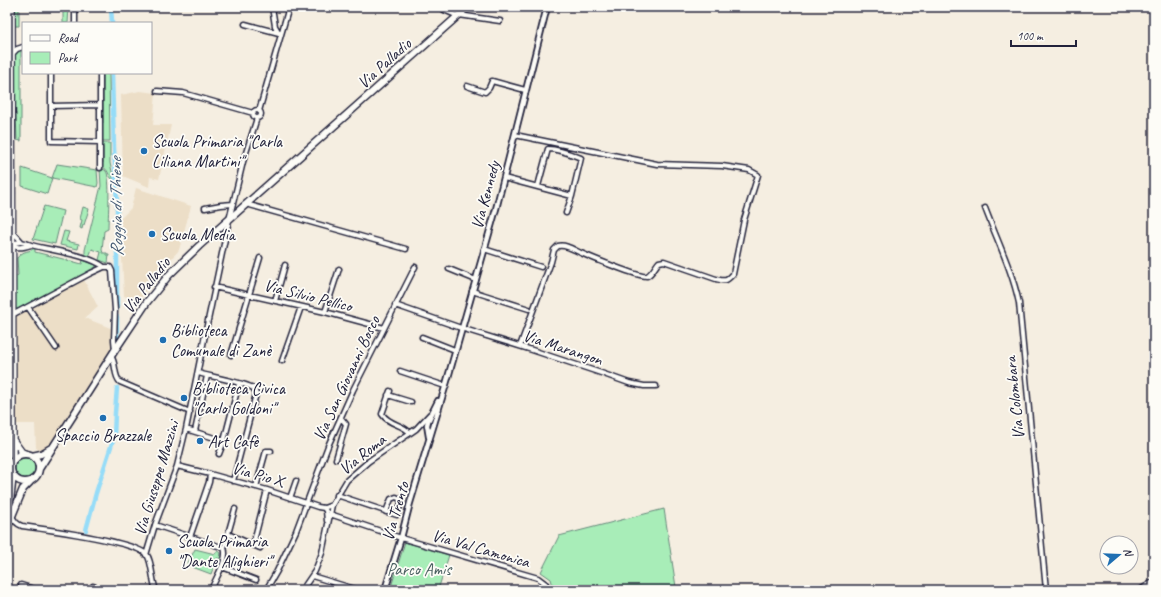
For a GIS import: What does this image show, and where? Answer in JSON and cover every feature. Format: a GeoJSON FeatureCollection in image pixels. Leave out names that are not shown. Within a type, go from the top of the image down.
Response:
{"type":"FeatureCollection","features":[{"type":"Feature","properties":{"kind":"main road"},"geometry":{"type":"LineString","coordinates":[[8,527],[13,475],[11,467],[14,459],[10,362],[12,258],[9,244],[12,231],[10,142],[12,7]]}},
{"type":"Feature","properties":{"kind":"main road","name":"Via Palladio"},"geometry":{"type":"LineString","coordinates":[[39,469],[147,302],[169,275],[246,204],[468,7]]}},
{"type":"Feature","properties":{"kind":"main road"},"geometry":{"type":"LineString","coordinates":[[9,515],[23,489],[37,476],[39,469],[38,462],[30,455],[22,452],[14,441]]}},
{"type":"Feature","properties":{"kind":"main road"},"geometry":{"type":"LineString","coordinates":[[14,459],[18,456],[41,454],[54,446]]}},
{"type":"Feature","properties":{"kind":"main road"},"geometry":{"type":"LineString","coordinates":[[13,475],[19,481],[31,481]]}},
{"type":"Feature","properties":{"kind":"main road"},"geometry":{"type":"LineString","coordinates":[[11,490],[14,494],[20,496]]}},
{"type":"Feature","properties":{"kind":"main road"},"geometry":{"type":"LineString","coordinates":[[1141,590],[1154,582]]}},
{"type":"Feature","properties":{"kind":"street"},"geometry":{"type":"LineString","coordinates":[[75,7],[75,22]]}},
{"type":"Feature","properties":{"kind":"street"},"geometry":{"type":"LineString","coordinates":[[272,7],[273,16],[280,33]]}},
{"type":"Feature","properties":{"kind":"street"},"geometry":{"type":"LineString","coordinates":[[253,113],[254,117],[257,118],[261,115],[261,112],[259,111],[280,33],[289,7]]}},
{"type":"Feature","properties":{"kind":"street"},"geometry":{"type":"LineString","coordinates":[[444,7],[444,10],[458,15],[500,21]]}},
{"type":"Feature","properties":{"kind":"street","name":"Via Kennedy"},"geometry":{"type":"LineString","coordinates":[[436,417],[504,178],[547,7]]}},
{"type":"Feature","properties":{"kind":"street"},"geometry":{"type":"LineString","coordinates":[[246,24],[280,33]]}},
{"type":"Feature","properties":{"kind":"street"},"geometry":{"type":"LineString","coordinates":[[12,40],[22,46]]}},
{"type":"Feature","properties":{"kind":"street"},"geometry":{"type":"LineString","coordinates":[[12,54],[22,48]]}},
{"type":"Feature","properties":{"kind":"street"},"geometry":{"type":"LineString","coordinates":[[51,74],[51,141],[100,142]]}},
{"type":"Feature","properties":{"kind":"street"},"geometry":{"type":"LineString","coordinates":[[100,74],[100,168]]}},
{"type":"Feature","properties":{"kind":"street"},"geometry":{"type":"LineString","coordinates":[[467,86],[485,92],[489,88],[492,81],[525,90]]}},
{"type":"Feature","properties":{"kind":"street"},"geometry":{"type":"LineString","coordinates":[[157,91],[183,93],[253,113],[259,111]]}},
{"type":"Feature","properties":{"kind":"street"},"geometry":{"type":"LineString","coordinates":[[51,106],[100,105]]}},
{"type":"Feature","properties":{"kind":"street","name":"Via Giuseppe Mazzini"},"geometry":{"type":"LineString","coordinates":[[146,555],[155,525],[177,466],[190,412],[214,287],[229,220],[243,162],[257,118]]}},
{"type":"Feature","properties":{"kind":"street"},"geometry":{"type":"LineString","coordinates":[[515,135],[658,164],[722,166],[749,170],[758,175],[744,220],[733,274],[728,280],[724,281],[716,279],[664,261],[659,262],[649,275],[646,276],[629,272],[561,245],[554,250],[520,346]]}},
{"type":"Feature","properties":{"kind":"street"},"geometry":{"type":"LineString","coordinates":[[538,186],[548,149],[573,154],[581,158],[572,196],[566,213]]}},
{"type":"Feature","properties":{"kind":"street"},"geometry":{"type":"LineString","coordinates":[[504,178],[572,196]]}},
{"type":"Feature","properties":{"kind":"street"},"geometry":{"type":"LineString","coordinates":[[204,208],[233,204]]}},
{"type":"Feature","properties":{"kind":"street"},"geometry":{"type":"LineString","coordinates":[[246,204],[406,249]]}},
{"type":"Feature","properties":{"kind":"street","name":"Via Colombara"},"geometry":{"type":"LineString","coordinates":[[985,208],[1006,258],[1016,287],[1019,303],[1046,590]]}},
{"type":"Feature","properties":{"kind":"street"},"geometry":{"type":"LineString","coordinates":[[12,231],[21,242]]}},
{"type":"Feature","properties":{"kind":"street"},"geometry":{"type":"LineString","coordinates":[[9,244],[21,242],[82,257],[104,267]]}},
{"type":"Feature","properties":{"kind":"street"},"geometry":{"type":"LineString","coordinates":[[9,244],[16,248],[23,248]]}},
{"type":"Feature","properties":{"kind":"street"},"geometry":{"type":"LineString","coordinates":[[12,258],[23,248],[31,245]]}},
{"type":"Feature","properties":{"kind":"street"},"geometry":{"type":"LineString","coordinates":[[484,249],[541,267]]}},
{"type":"Feature","properties":{"kind":"street","name":"Via Silvio Pellico"},"geometry":{"type":"LineString","coordinates":[[250,295],[260,258]]}},
{"type":"Feature","properties":{"kind":"street"},"geometry":{"type":"LineString","coordinates":[[275,300],[285,265]]}},
{"type":"Feature","properties":{"kind":"street"},"geometry":{"type":"LineString","coordinates":[[12,315],[91,273],[104,267],[110,267],[112,271],[115,310],[113,353],[116,376],[118,380],[190,412]]}},
{"type":"Feature","properties":{"kind":"street","name":"Via San Giovanni Bosco"},"geometry":{"type":"LineString","coordinates":[[266,590],[296,531],[328,446],[353,390],[415,267]]}},
{"type":"Feature","properties":{"kind":"street"},"geometry":{"type":"LineString","coordinates":[[325,312],[339,269]]}},
{"type":"Feature","properties":{"kind":"street"},"geometry":{"type":"LineString","coordinates":[[449,269],[476,280]]}},
{"type":"Feature","properties":{"kind":"street","name":"Via Silvio Pellico"},"geometry":{"type":"LineString","coordinates":[[214,287],[325,312],[384,328]]}},
{"type":"Feature","properties":{"kind":"street"},"geometry":{"type":"LineString","coordinates":[[472,291],[529,309]]}},
{"type":"Feature","properties":{"kind":"street"},"geometry":{"type":"LineString","coordinates":[[231,355],[250,295]]}},
{"type":"Feature","properties":{"kind":"street","name":"Via Marangon"},"geometry":{"type":"LineString","coordinates":[[395,305],[629,383],[644,386],[656,386]]}},
{"type":"Feature","properties":{"kind":"street"},"geometry":{"type":"LineString","coordinates":[[28,307],[56,348]]}},
{"type":"Feature","properties":{"kind":"street"},"geometry":{"type":"LineString","coordinates":[[282,361],[301,307]]}},
{"type":"Feature","properties":{"kind":"street"},"geometry":{"type":"LineString","coordinates":[[422,337],[455,350]]}},
{"type":"Feature","properties":{"kind":"street"},"geometry":{"type":"LineString","coordinates":[[400,371],[445,388]]}},
{"type":"Feature","properties":{"kind":"street"},"geometry":{"type":"LineString","coordinates":[[198,373],[239,383],[255,390],[256,394],[233,481]]}},
{"type":"Feature","properties":{"kind":"street"},"geometry":{"type":"LineString","coordinates":[[195,431],[207,376]]}},
{"type":"Feature","properties":{"kind":"street"},"geometry":{"type":"LineString","coordinates":[[219,454],[224,441],[239,383]]}},
{"type":"Feature","properties":{"kind":"street","name":"Via Kennedy"},"geometry":{"type":"LineString","coordinates":[[432,413],[445,388]]}},
{"type":"Feature","properties":{"kind":"street","name":"Via Roma"},"geometry":{"type":"LineString","coordinates":[[410,433],[404,428],[384,418],[382,414],[389,393],[411,402]]}},
{"type":"Feature","properties":{"kind":"street"},"geometry":{"type":"LineString","coordinates":[[432,413],[436,417]]}},
{"type":"Feature","properties":{"kind":"street","name":"Via Trento"},"geometry":{"type":"LineString","coordinates":[[429,439],[427,427],[432,413]]}},
{"type":"Feature","properties":{"kind":"street","name":"Via Roma"},"geometry":{"type":"LineString","coordinates":[[302,590],[312,576],[322,553],[327,523],[332,505],[347,480],[369,461],[416,429],[432,413]]}},
{"type":"Feature","properties":{"kind":"street","name":"Via Trento"},"geometry":{"type":"LineString","coordinates":[[385,590],[436,417]]}},
{"type":"Feature","properties":{"kind":"street"},"geometry":{"type":"LineString","coordinates":[[336,459],[346,424],[341,418]]}},
{"type":"Feature","properties":{"kind":"street","name":"Via Roma"},"geometry":{"type":"LineString","coordinates":[[416,429],[424,426],[427,427]]}},
{"type":"Feature","properties":{"kind":"street"},"geometry":{"type":"LineString","coordinates":[[427,427],[433,427]]}},
{"type":"Feature","properties":{"kind":"street"},"geometry":{"type":"LineString","coordinates":[[186,429],[224,441]]}},
{"type":"Feature","properties":{"kind":"street"},"geometry":{"type":"LineString","coordinates":[[256,487],[266,451],[270,451]]}},
{"type":"Feature","properties":{"kind":"street","name":"Via Pio X"},"geometry":{"type":"LineString","coordinates":[[177,466],[267,490],[324,508]]}},
{"type":"Feature","properties":{"kind":"street"},"geometry":{"type":"LineString","coordinates":[[190,537],[209,482],[210,474]]}},
{"type":"Feature","properties":{"kind":"street"},"geometry":{"type":"LineString","coordinates":[[290,498],[296,481]]}},
{"type":"Feature","properties":{"kind":"street"},"geometry":{"type":"LineString","coordinates":[[253,545],[267,490]]}},
{"type":"Feature","properties":{"kind":"street"},"geometry":{"type":"LineString","coordinates":[[337,495],[397,515],[402,500]]}},
{"type":"Feature","properties":{"kind":"street"},"geometry":{"type":"LineString","coordinates":[[386,512],[388,503],[391,499],[396,497],[410,503]]}},
{"type":"Feature","properties":{"kind":"street"},"geometry":{"type":"LineString","coordinates":[[324,508],[332,505]]}},
{"type":"Feature","properties":{"kind":"street","name":"Via Roma"},"geometry":{"type":"LineString","coordinates":[[324,508],[326,511],[327,523]]}},
{"type":"Feature","properties":{"kind":"street"},"geometry":{"type":"LineString","coordinates":[[211,590],[222,567],[226,554],[224,548],[235,509]]}},
{"type":"Feature","properties":{"kind":"street","name":"Via Val Camonica"},"geometry":{"type":"LineString","coordinates":[[330,514],[401,538],[538,578],[546,584],[548,590]]}},
{"type":"Feature","properties":{"kind":"street"},"geometry":{"type":"LineString","coordinates":[[9,515],[13,520],[22,526],[126,545],[142,551],[149,560],[153,584],[156,590]]}},
{"type":"Feature","properties":{"kind":"street"},"geometry":{"type":"LineString","coordinates":[[8,527],[18,524]]}},
{"type":"Feature","properties":{"kind":"street"},"geometry":{"type":"LineString","coordinates":[[155,525],[224,548]]}},
{"type":"Feature","properties":{"kind":"street"},"geometry":{"type":"LineString","coordinates":[[228,534],[260,548]]}},
{"type":"Feature","properties":{"kind":"street"},"geometry":{"type":"LineString","coordinates":[[222,567],[256,580]]}},
{"type":"Feature","properties":{"kind":"street"},"geometry":{"type":"LineString","coordinates":[[312,576],[358,590]]}},
{"type":"Feature","properties":{"kind":"street"},"geometry":{"type":"LineString","coordinates":[[21,585],[37,590]]}},
{"type":"Feature","properties":{"kind":"street"},"geometry":{"type":"LineString","coordinates":[[93,586],[103,590]]}},
{"type":"Feature","properties":{"kind":"shaded area","name":"Scuola Primaria \"Carla Liliana Martini\""},"geometry":{"type":"Polygon","coordinates":[[[140,91],[156,93],[153,125],[171,125],[159,179],[150,177],[149,187],[123,176],[121,95],[140,91]]]}},
{"type":"Feature","properties":{"kind":"shaded area","name":"Scuola Media"},"geometry":{"type":"Polygon","coordinates":[[[136,188],[191,206],[179,250],[151,282],[139,301],[124,296],[120,219],[131,208],[136,188]]]}},
{"type":"Feature","properties":{"kind":"shaded area"},"geometry":{"type":"Polygon","coordinates":[[[83,278],[98,307],[85,318],[113,329],[112,347],[52,444],[42,452],[36,448],[35,424],[16,424],[15,317],[83,278]]]}},
{"type":"Feature","properties":{"kind":"green space"},"geometry":{"type":"Polygon","coordinates":[[[15,7],[19,7],[19,26],[15,26],[15,7]]]}},
{"type":"Feature","properties":{"kind":"green space"},"geometry":{"type":"Polygon","coordinates":[[[63,7],[69,7],[68,22],[63,22],[63,7]]]}},
{"type":"Feature","properties":{"kind":"green space"},"geometry":{"type":"Polygon","coordinates":[[[22,50],[21,141],[17,140],[16,113],[14,112],[14,55],[22,50]]]}},
{"type":"Feature","properties":{"kind":"green space"},"geometry":{"type":"Polygon","coordinates":[[[101,74],[109,74],[110,141],[102,141],[101,123],[103,123],[103,75],[101,74]]]}},
{"type":"Feature","properties":{"kind":"green space"},"geometry":{"type":"Polygon","coordinates":[[[101,143],[110,143],[110,163],[113,180],[106,169],[102,167],[103,147],[101,147],[101,143]]]}},
{"type":"Feature","properties":{"kind":"green space"},"geometry":{"type":"Polygon","coordinates":[[[57,164],[97,170],[98,183],[97,187],[52,178],[57,164]]]}},
{"type":"Feature","properties":{"kind":"green space"},"geometry":{"type":"Polygon","coordinates":[[[22,168],[52,178],[47,194],[22,186],[22,168]]]}},
{"type":"Feature","properties":{"kind":"green space"},"geometry":{"type":"Polygon","coordinates":[[[100,169],[104,169],[108,175],[108,229],[104,231],[102,250],[103,253],[107,253],[107,255],[109,255],[108,263],[99,260],[101,252],[92,249],[89,257],[85,255],[101,186],[100,169]]]}},
{"type":"Feature","properties":{"kind":"green space"},"geometry":{"type":"Polygon","coordinates":[[[44,206],[63,211],[55,244],[33,239],[44,206]]]}},
{"type":"Feature","properties":{"kind":"green space"},"geometry":{"type":"Polygon","coordinates":[[[83,207],[89,209],[82,229],[80,228],[82,220],[80,219],[83,207]]]}},
{"type":"Feature","properties":{"kind":"green space"},"geometry":{"type":"Polygon","coordinates":[[[64,231],[69,232],[66,241],[79,244],[78,249],[60,245],[64,231]]]}},
{"type":"Feature","properties":{"kind":"green space"},"geometry":{"type":"Polygon","coordinates":[[[34,248],[35,252],[82,264],[83,260],[96,265],[96,268],[17,311],[15,309],[14,278],[18,275],[17,258],[22,253],[34,248]]]}},
{"type":"Feature","properties":{"kind":"green space"},"geometry":{"type":"Polygon","coordinates":[[[25,458],[32,461],[35,468],[32,475],[25,478],[18,475],[15,468],[18,461],[25,458]]]}},
{"type":"Feature","properties":{"kind":"green space"},"geometry":{"type":"Polygon","coordinates":[[[664,509],[676,587],[664,590],[554,590],[551,579],[541,572],[559,536],[664,509]]]}},
{"type":"Feature","properties":{"kind":"green space","name":"Parco Amis"},"geometry":{"type":"Polygon","coordinates":[[[405,542],[449,555],[438,590],[390,590],[405,542]]]}},
{"type":"Feature","properties":{"kind":"green space"},"geometry":{"type":"Polygon","coordinates":[[[195,549],[215,554],[217,551],[221,553],[220,559],[217,558],[211,574],[187,565],[195,549]]]}},
{"type":"Feature","properties":{"kind":"waterway","name":"Roggia di Thiene"},"geometry":{"type":"LineString","coordinates":[[111,7],[112,22]]}},
{"type":"Feature","properties":{"kind":"waterway","name":"Roggia di Thiene"},"geometry":{"type":"LineString","coordinates":[[112,74],[117,203],[117,309]]}},
{"type":"Feature","properties":{"kind":"waterway","name":"Roggia di Thiene"},"geometry":{"type":"LineString","coordinates":[[117,317],[117,342]]}},
{"type":"Feature","properties":{"kind":"waterway","name":"Roggia di Thiene"},"geometry":{"type":"LineString","coordinates":[[86,530],[114,437],[117,388]]}},
{"type":"Feature","properties":{"kind":"place","name":"Scuola Primaria \"Carla Liliana Martini\""},"geometry":{"type":"Point","coordinates":[144,151]}},
{"type":"Feature","properties":{"kind":"place","name":"Scuola Media"},"geometry":{"type":"Point","coordinates":[152,234]}},
{"type":"Feature","properties":{"kind":"place","name":"Biblioteca Comunale di Zanè"},"geometry":{"type":"Point","coordinates":[163,340]}},
{"type":"Feature","properties":{"kind":"place","name":"Biblioteca Civica \"Carlo Goldoni\""},"geometry":{"type":"Point","coordinates":[184,398]}},
{"type":"Feature","properties":{"kind":"place","name":"Spaccio Brazzale"},"geometry":{"type":"Point","coordinates":[103,418]}},
{"type":"Feature","properties":{"kind":"place","name":"Art Cafè"},"geometry":{"type":"Point","coordinates":[200,441]}},
{"type":"Feature","properties":{"kind":"place","name":"Scuola Primaria \"Dante Alighieri\""},"geometry":{"type":"Point","coordinates":[169,551]}}]}
